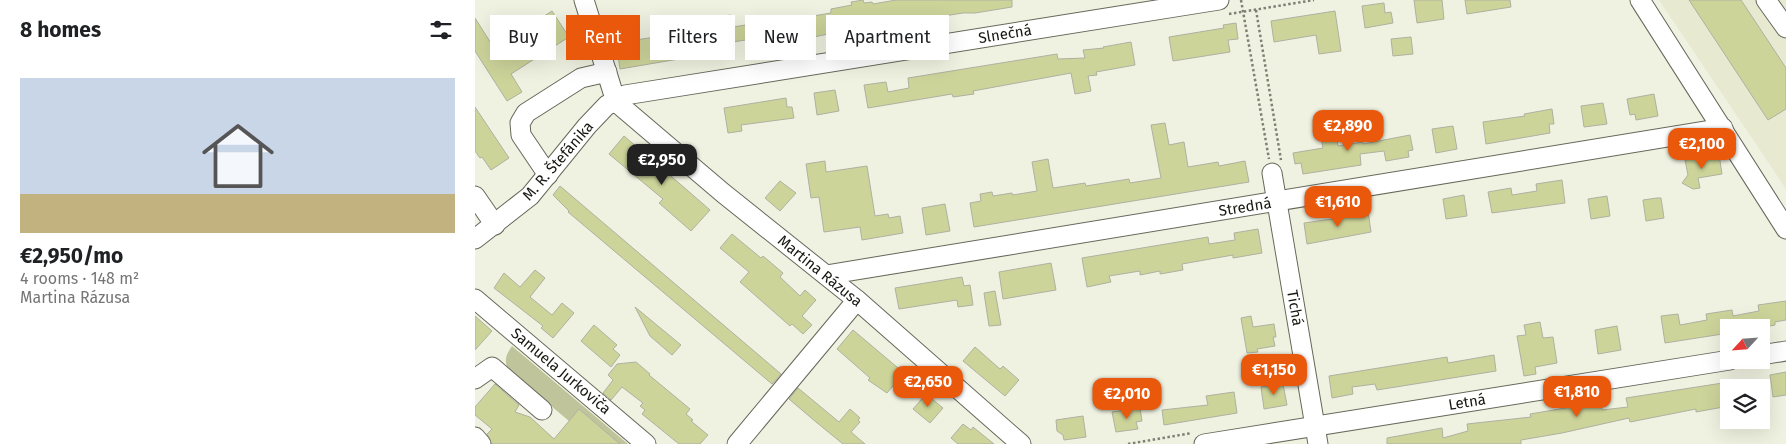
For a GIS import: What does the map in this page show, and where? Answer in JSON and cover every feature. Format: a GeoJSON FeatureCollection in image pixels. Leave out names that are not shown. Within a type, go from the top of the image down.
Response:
{"type":"FeatureCollection","features":[{"type":"Feature","properties":{"kind":"street"},"geometry":{"type":"LineString","coordinates":[[584,0],[616,102]]}},
{"type":"Feature","properties":{"kind":"street","name":"Slnečná"},"geometry":{"type":"LineString","coordinates":[[616,102],[625,95],[1146,6],[1219,0]]}},
{"type":"Feature","properties":{"kind":"street"},"geometry":{"type":"LineString","coordinates":[[1640,0],[1786,229]]}},
{"type":"Feature","properties":{"kind":"street"},"geometry":{"type":"LineString","coordinates":[[1766,0],[1786,28]]}},
{"type":"Feature","properties":{"kind":"street"},"geometry":{"type":"LineString","coordinates":[[548,174],[521,135],[521,123],[526,113],[581,78],[607,72]]}},
{"type":"Feature","properties":{"kind":"street","name":"M. R. Štefánika"},"geometry":{"type":"LineString","coordinates":[[475,240],[530,196],[593,119],[607,105],[616,102]]}},
{"type":"Feature","properties":{"kind":"street","name":"Martina Rázusa"},"geometry":{"type":"LineString","coordinates":[[616,102],[723,193],[857,300],[1021,444]]}},
{"type":"Feature","properties":{"kind":"street","name":"Stredná"},"geometry":{"type":"LineString","coordinates":[[826,275],[1723,128]]}},
{"type":"Feature","properties":{"kind":"street","name":"Tichá"},"geometry":{"type":"LineString","coordinates":[[1276,166],[1277,201],[1317,435]]}},
{"type":"Feature","properties":{"kind":"street"},"geometry":{"type":"LineString","coordinates":[[475,196],[495,225]]}},
{"type":"Feature","properties":{"kind":"street","name":"Samuela Jurkoviča"},"geometry":{"type":"LineString","coordinates":[[475,299],[646,444]]}},
{"type":"Feature","properties":{"kind":"street"},"geometry":{"type":"LineString","coordinates":[[737,444],[857,300]]}},
{"type":"Feature","properties":{"kind":"street"},"geometry":{"type":"LineString","coordinates":[[1770,354],[1786,351]]}},
{"type":"Feature","properties":{"kind":"street","name":"Letná"},"geometry":{"type":"LineString","coordinates":[[1204,444],[1317,435],[1720,362]]}},
{"type":"Feature","properties":{"kind":"street"},"geometry":{"type":"LineString","coordinates":[[475,379],[493,367],[542,410]]}},
{"type":"Feature","properties":{"kind":"street"},"geometry":{"type":"LineString","coordinates":[[475,437],[481,444]]}},
{"type":"Feature","properties":{"kind":"path"},"geometry":{"type":"LineString","coordinates":[[1241,0],[1276,166]]}},
{"type":"Feature","properties":{"kind":"path"},"geometry":{"type":"LineString","coordinates":[[1255,9],[1276,166]]}},
{"type":"Feature","properties":{"kind":"shaded area"},"geometry":{"type":"Polygon","coordinates":[[[1659,0],[1786,0],[1786,189],[1659,0]]]}},
{"type":"Feature","properties":{"kind":"green space"},"geometry":{"type":"Polygon","coordinates":[[[512,346],[628,444],[609,444],[613,438],[579,409],[569,421],[508,370],[506,357],[512,346]]]}},
{"type":"Feature","properties":{"kind":"building"},"geometry":{"type":"Polygon","coordinates":[[[863,0],[864,3],[872,2],[873,4],[896,0],[1012,0],[1012,7],[949,15],[826,15],[826,34],[816,37],[816,16],[831,13],[831,9],[852,5],[851,2],[863,0]]]}},
{"type":"Feature","properties":{"kind":"building"},"geometry":{"type":"Polygon","coordinates":[[[1414,0],[1442,0],[1444,19],[1417,23],[1414,0]]]}},
{"type":"Feature","properties":{"kind":"building"},"geometry":{"type":"Polygon","coordinates":[[[1465,0],[1510,0],[1511,7],[1467,14],[1465,0]]]}},
{"type":"Feature","properties":{"kind":"building"},"geometry":{"type":"Polygon","coordinates":[[[1689,0],[1741,0],[1786,68],[1786,109],[1768,120],[1689,0]]]}},
{"type":"Feature","properties":{"kind":"building"},"geometry":{"type":"Polygon","coordinates":[[[1384,3],[1385,13],[1391,12],[1393,23],[1365,28],[1362,6],[1384,3]]]}},
{"type":"Feature","properties":{"kind":"building"},"geometry":{"type":"Polygon","coordinates":[[[552,11],[555,15],[546,15],[552,11]]]}},
{"type":"Feature","properties":{"kind":"building"},"geometry":{"type":"Polygon","coordinates":[[[1335,11],[1341,51],[1319,54],[1316,35],[1274,42],[1271,21],[1335,11]]]}},
{"type":"Feature","properties":{"kind":"building"},"geometry":{"type":"Polygon","coordinates":[[[556,17],[566,32],[566,39],[556,45],[556,17]]]}},
{"type":"Feature","properties":{"kind":"building"},"geometry":{"type":"Polygon","coordinates":[[[475,18],[490,42],[490,60],[533,60],[511,74],[522,92],[507,101],[475,51],[475,18]]]}},
{"type":"Feature","properties":{"kind":"building"},"geometry":{"type":"Polygon","coordinates":[[[1236,23],[1238,39],[1228,40],[1230,52],[1173,61],[1169,37],[1224,28],[1223,25],[1236,23]]]}},
{"type":"Feature","properties":{"kind":"building"},"geometry":{"type":"Polygon","coordinates":[[[745,25],[745,40],[735,42],[735,27],[745,25]]]}},
{"type":"Feature","properties":{"kind":"building"},"geometry":{"type":"Polygon","coordinates":[[[1411,37],[1413,54],[1393,56],[1391,39],[1411,37]]]}},
{"type":"Feature","properties":{"kind":"building"},"geometry":{"type":"Polygon","coordinates":[[[650,38],[650,60],[673,60],[620,69],[619,60],[640,60],[640,39],[650,38]]]}},
{"type":"Feature","properties":{"kind":"building"},"geometry":{"type":"Polygon","coordinates":[[[1131,42],[1135,65],[1096,72],[1097,75],[1088,76],[1091,91],[1075,94],[1071,73],[973,91],[974,94],[953,97],[952,94],[868,108],[864,85],[886,82],[888,92],[909,88],[908,78],[1057,54],[1058,59],[1085,58],[1083,50],[1131,42]]]}},
{"type":"Feature","properties":{"kind":"building"},"geometry":{"type":"Polygon","coordinates":[[[835,90],[839,111],[817,115],[814,93],[835,90]]]}},
{"type":"Feature","properties":{"kind":"building"},"geometry":{"type":"Polygon","coordinates":[[[1654,94],[1658,116],[1636,120],[1635,114],[1630,115],[1627,99],[1654,94]]]}},
{"type":"Feature","properties":{"kind":"building"},"geometry":{"type":"Polygon","coordinates":[[[786,98],[787,107],[792,107],[794,118],[741,125],[742,131],[728,133],[724,108],[786,98]]]}},
{"type":"Feature","properties":{"kind":"building"},"geometry":{"type":"Polygon","coordinates":[[[1603,103],[1607,124],[1584,127],[1581,106],[1603,103]]]}},
{"type":"Feature","properties":{"kind":"building"},"geometry":{"type":"Polygon","coordinates":[[[475,107],[509,158],[491,170],[475,151],[475,107]]]}},
{"type":"Feature","properties":{"kind":"building"},"geometry":{"type":"Polygon","coordinates":[[[1552,109],[1554,124],[1549,124],[1550,133],[1486,144],[1483,122],[1525,116],[1524,114],[1552,109]]]}},
{"type":"Feature","properties":{"kind":"building"},"geometry":{"type":"Polygon","coordinates":[[[1165,123],[1169,145],[1184,142],[1188,167],[1218,162],[1219,166],[1245,161],[1249,182],[974,227],[970,203],[981,201],[980,194],[992,192],[993,196],[1012,193],[1013,195],[1037,191],[1032,162],[1048,159],[1053,188],[1085,183],[1086,186],[1129,179],[1130,183],[1161,178],[1151,125],[1165,123]]]}},
{"type":"Feature","properties":{"kind":"building"},"geometry":{"type":"Polygon","coordinates":[[[1335,126],[1338,146],[1363,142],[1363,144],[1410,135],[1413,150],[1408,151],[1409,157],[1386,161],[1384,151],[1360,154],[1361,165],[1303,174],[1301,163],[1295,164],[1293,153],[1323,148],[1319,128],[1335,126]]]}},
{"type":"Feature","properties":{"kind":"building"},"geometry":{"type":"Polygon","coordinates":[[[1453,126],[1457,149],[1436,153],[1432,129],[1453,126]]]}},
{"type":"Feature","properties":{"kind":"building"},"geometry":{"type":"Polygon","coordinates":[[[624,136],[646,155],[640,162],[658,176],[664,170],[710,210],[691,231],[659,203],[663,199],[609,154],[624,136]]]}},
{"type":"Feature","properties":{"kind":"building"},"geometry":{"type":"Polygon","coordinates":[[[1719,154],[1722,174],[1698,178],[1700,188],[1693,189],[1682,183],[1688,175],[1685,160],[1719,154]]]}},
{"type":"Feature","properties":{"kind":"building"},"geometry":{"type":"Polygon","coordinates":[[[825,161],[826,172],[867,166],[875,216],[888,214],[889,218],[900,216],[903,233],[862,240],[860,227],[824,232],[819,197],[811,198],[806,164],[825,161]]]}},
{"type":"Feature","properties":{"kind":"building"},"geometry":{"type":"Polygon","coordinates":[[[1562,180],[1565,203],[1492,213],[1488,192],[1511,188],[1512,195],[1537,191],[1536,184],[1562,180]]]}},
{"type":"Feature","properties":{"kind":"building"},"geometry":{"type":"Polygon","coordinates":[[[780,181],[796,193],[780,211],[765,198],[780,181]]]}},
{"type":"Feature","properties":{"kind":"building"},"geometry":{"type":"Polygon","coordinates":[[[560,186],[781,374],[772,384],[568,212],[553,195],[560,186]]]}},
{"type":"Feature","properties":{"kind":"building"},"geometry":{"type":"Polygon","coordinates":[[[1464,195],[1467,216],[1446,219],[1443,199],[1464,195]]]}},
{"type":"Feature","properties":{"kind":"building"},"geometry":{"type":"Polygon","coordinates":[[[1607,196],[1610,216],[1591,219],[1588,199],[1607,196]]]}},
{"type":"Feature","properties":{"kind":"building"},"geometry":{"type":"Polygon","coordinates":[[[1661,198],[1664,218],[1646,221],[1643,200],[1661,198]]]}},
{"type":"Feature","properties":{"kind":"building"},"geometry":{"type":"Polygon","coordinates":[[[945,204],[950,231],[926,235],[922,208],[945,204]]]}},
{"type":"Feature","properties":{"kind":"building"},"geometry":{"type":"Polygon","coordinates":[[[1368,211],[1371,232],[1307,244],[1304,223],[1346,217],[1346,215],[1368,211]]]}},
{"type":"Feature","properties":{"kind":"building"},"geometry":{"type":"Polygon","coordinates":[[[1258,229],[1262,253],[1233,258],[1233,255],[1182,264],[1183,270],[1160,274],[1160,271],[1140,275],[1140,271],[1109,276],[1111,282],[1087,287],[1082,258],[1208,237],[1209,244],[1235,240],[1234,233],[1258,229]]]}},
{"type":"Feature","properties":{"kind":"building"},"geometry":{"type":"Polygon","coordinates":[[[732,234],[783,273],[780,277],[800,296],[805,290],[816,300],[802,316],[812,325],[803,334],[792,324],[790,326],[740,282],[749,272],[720,248],[732,234]]]}},
{"type":"Feature","properties":{"kind":"building"},"geometry":{"type":"Polygon","coordinates":[[[1051,263],[1056,290],[1003,299],[999,272],[1051,263]]]}},
{"type":"Feature","properties":{"kind":"building"},"geometry":{"type":"Polygon","coordinates":[[[535,270],[545,278],[530,297],[552,315],[562,303],[574,313],[553,338],[541,328],[543,326],[494,288],[504,273],[520,287],[535,270]]]}},
{"type":"Feature","properties":{"kind":"building"},"geometry":{"type":"Polygon","coordinates":[[[962,277],[964,286],[970,285],[973,305],[958,307],[957,300],[899,309],[895,288],[962,277]]]}},
{"type":"Feature","properties":{"kind":"building"},"geometry":{"type":"Polygon","coordinates":[[[995,291],[1001,325],[989,326],[984,293],[995,291]]]}},
{"type":"Feature","properties":{"kind":"building"},"geometry":{"type":"Polygon","coordinates":[[[1786,301],[1786,320],[1775,322],[1775,325],[1770,326],[1770,319],[1720,319],[1720,334],[1665,343],[1661,316],[1678,314],[1680,325],[1707,320],[1706,314],[1732,310],[1733,316],[1759,311],[1758,305],[1786,301]]]}},
{"type":"Feature","properties":{"kind":"building"},"geometry":{"type":"Polygon","coordinates":[[[635,307],[681,345],[672,355],[650,336],[635,307]]]}},
{"type":"Feature","properties":{"kind":"building"},"geometry":{"type":"Polygon","coordinates":[[[475,316],[492,331],[475,350],[475,316]]]}},
{"type":"Feature","properties":{"kind":"building"},"geometry":{"type":"Polygon","coordinates":[[[1251,316],[1253,327],[1274,324],[1276,337],[1273,337],[1275,346],[1257,349],[1258,352],[1247,353],[1241,318],[1251,316]]]}},
{"type":"Feature","properties":{"kind":"building"},"geometry":{"type":"Polygon","coordinates":[[[1540,322],[1543,338],[1553,337],[1557,363],[1535,367],[1536,374],[1524,376],[1517,336],[1526,335],[1524,325],[1540,322]]]}},
{"type":"Feature","properties":{"kind":"building"},"geometry":{"type":"Polygon","coordinates":[[[594,325],[617,345],[613,349],[620,355],[611,367],[581,341],[594,325]]]}},
{"type":"Feature","properties":{"kind":"building"},"geometry":{"type":"Polygon","coordinates":[[[1617,326],[1621,350],[1598,354],[1595,330],[1617,326]]]}},
{"type":"Feature","properties":{"kind":"building"},"geometry":{"type":"Polygon","coordinates":[[[853,330],[904,373],[887,393],[868,380],[870,378],[837,349],[853,330]]]}},
{"type":"Feature","properties":{"kind":"building"},"geometry":{"type":"Polygon","coordinates":[[[975,347],[1000,369],[1003,366],[1019,380],[1005,396],[963,361],[975,347]]]}},
{"type":"Feature","properties":{"kind":"building"},"geometry":{"type":"Polygon","coordinates":[[[1494,355],[1496,371],[1377,390],[1375,384],[1352,387],[1353,394],[1332,398],[1329,376],[1447,357],[1448,363],[1494,355]]]}},
{"type":"Feature","properties":{"kind":"building"},"geometry":{"type":"Polygon","coordinates":[[[636,362],[690,409],[686,414],[693,420],[691,421],[708,435],[700,444],[679,444],[642,414],[645,410],[640,406],[643,403],[622,387],[611,400],[603,393],[613,380],[608,375],[617,364],[636,362]]]}},
{"type":"Feature","properties":{"kind":"building"},"geometry":{"type":"Polygon","coordinates":[[[1786,372],[1786,395],[1773,397],[1770,375],[1786,372]]]}},
{"type":"Feature","properties":{"kind":"building"},"geometry":{"type":"Polygon","coordinates":[[[1720,383],[1720,408],[1696,412],[1696,409],[1630,422],[1629,418],[1521,440],[1521,444],[1387,444],[1387,438],[1442,428],[1443,438],[1468,431],[1467,424],[1531,417],[1530,414],[1601,402],[1602,410],[1628,407],[1626,398],[1720,383]]]}},
{"type":"Feature","properties":{"kind":"building"},"geometry":{"type":"Polygon","coordinates":[[[495,384],[519,405],[515,412],[530,417],[554,439],[579,409],[620,444],[492,444],[487,434],[492,429],[475,415],[475,407],[495,384]]]}},
{"type":"Feature","properties":{"kind":"building"},"geometry":{"type":"Polygon","coordinates":[[[1283,384],[1287,405],[1264,409],[1261,387],[1283,384]]]}},
{"type":"Feature","properties":{"kind":"building"},"geometry":{"type":"Polygon","coordinates":[[[798,388],[839,422],[850,409],[860,418],[858,420],[860,422],[851,432],[865,444],[843,444],[816,422],[789,399],[798,388]]]}},
{"type":"Feature","properties":{"kind":"building"},"geometry":{"type":"Polygon","coordinates":[[[1234,392],[1237,413],[1164,425],[1162,410],[1208,405],[1206,396],[1234,392]]]}},
{"type":"Feature","properties":{"kind":"building"},"geometry":{"type":"Polygon","coordinates":[[[926,394],[943,408],[930,423],[913,409],[926,394]]]}},
{"type":"Feature","properties":{"kind":"building"},"geometry":{"type":"Polygon","coordinates":[[[1140,408],[1142,421],[1136,422],[1138,429],[1116,432],[1112,412],[1140,408]]]}},
{"type":"Feature","properties":{"kind":"building"},"geometry":{"type":"Polygon","coordinates":[[[1083,416],[1086,437],[1064,440],[1063,435],[1057,431],[1056,420],[1083,416]]]}},
{"type":"Feature","properties":{"kind":"building"},"geometry":{"type":"Polygon","coordinates":[[[963,424],[971,430],[973,427],[994,444],[958,444],[951,438],[963,424]]]}}]}
